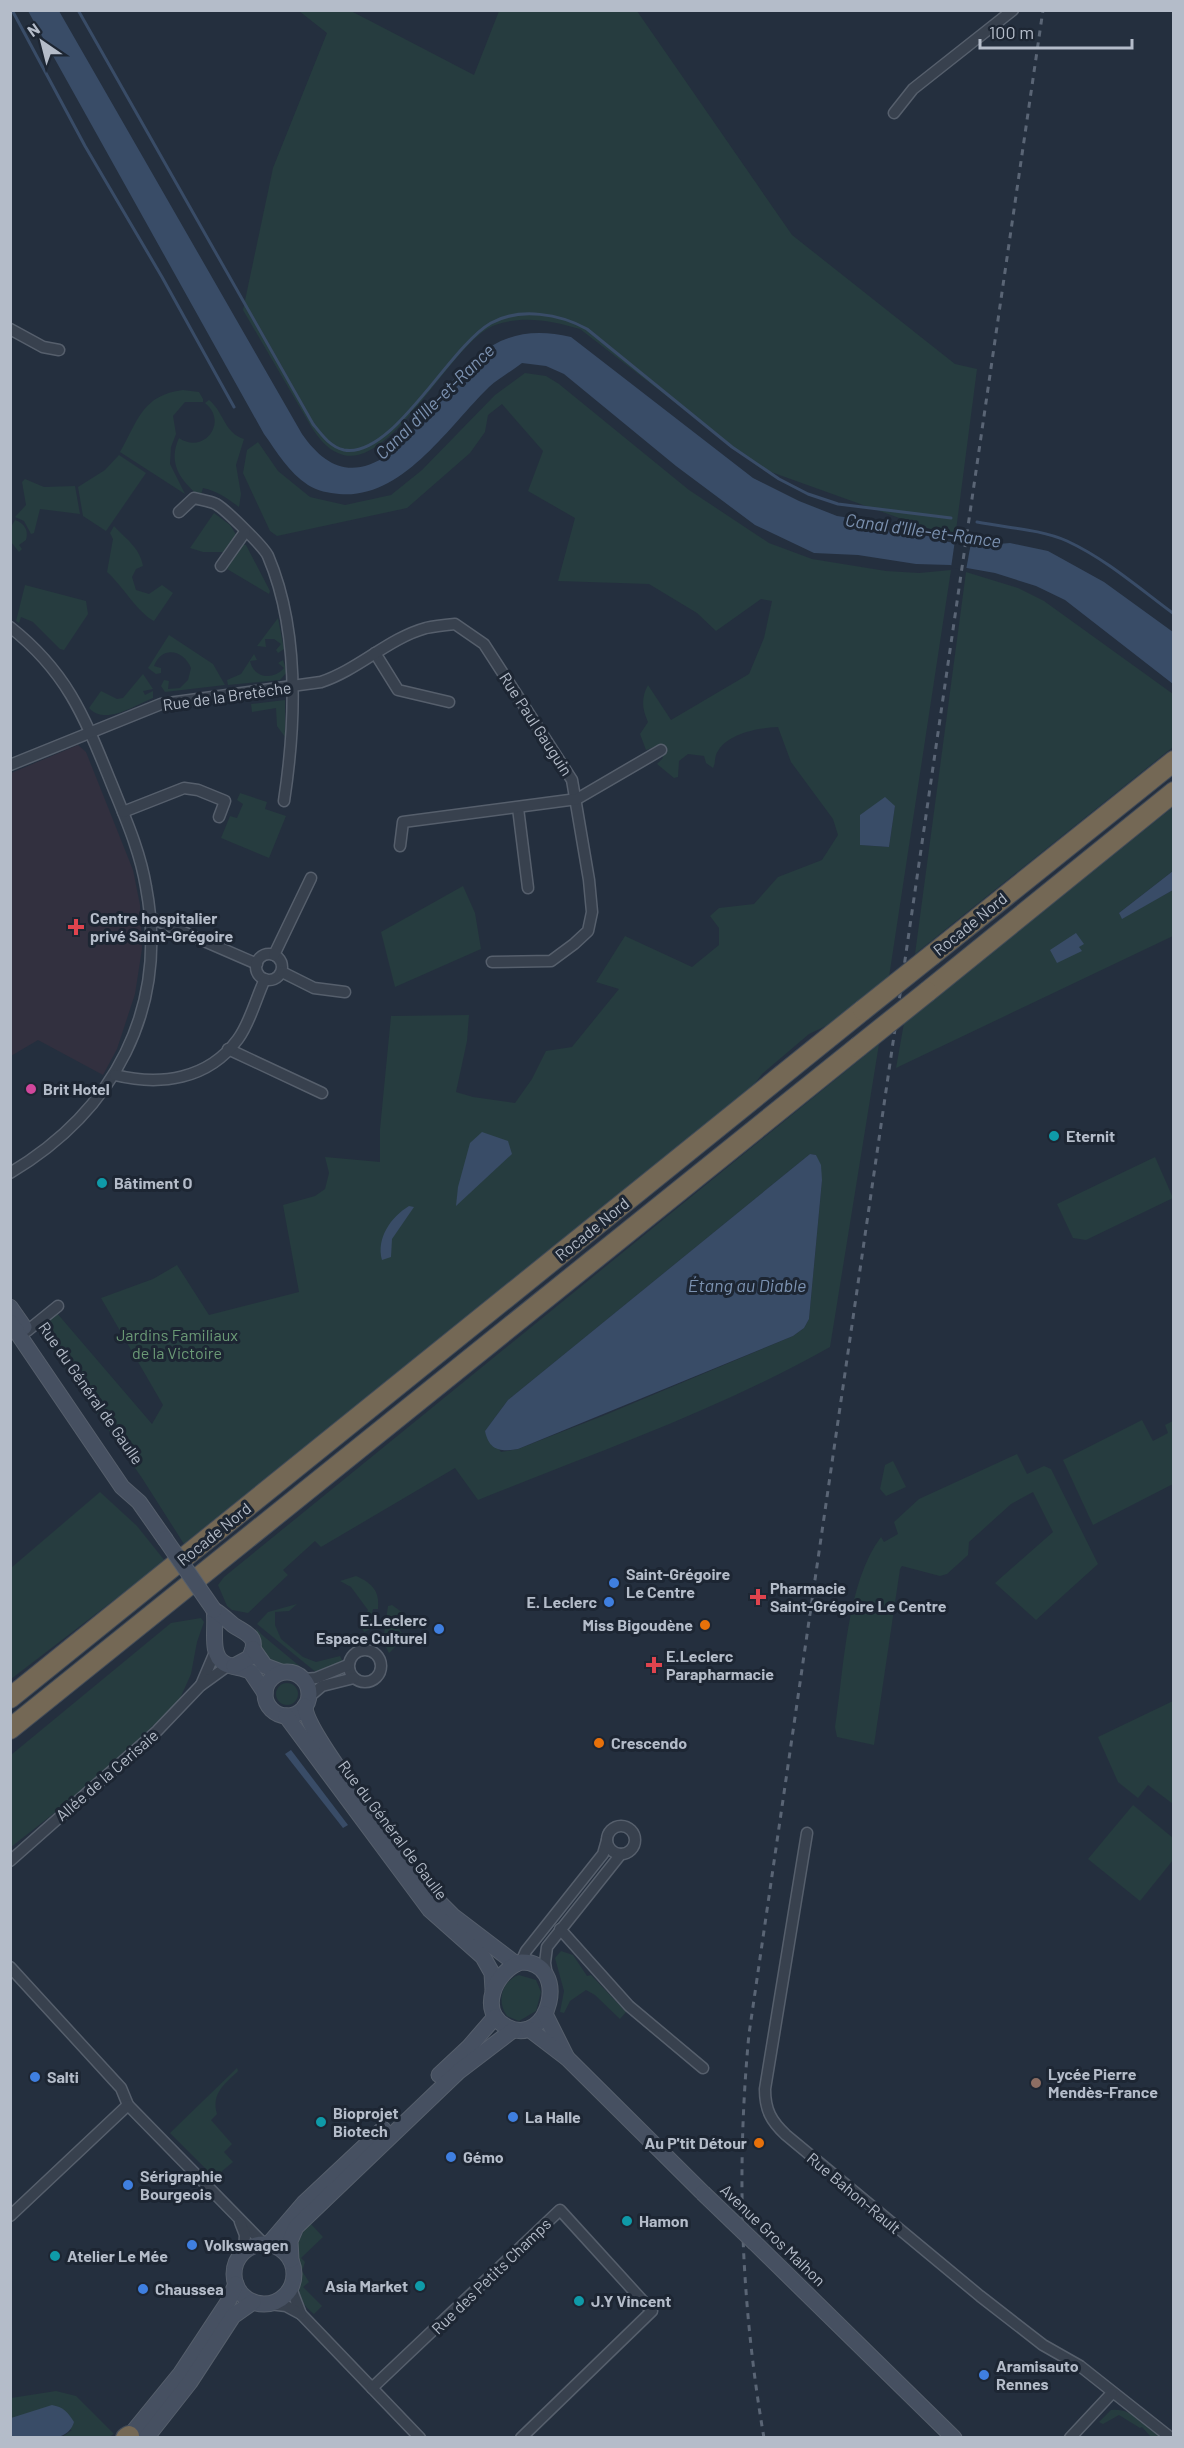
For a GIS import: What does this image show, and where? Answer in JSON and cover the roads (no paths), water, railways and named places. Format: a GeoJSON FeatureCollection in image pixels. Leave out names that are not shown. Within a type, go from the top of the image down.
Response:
{"type":"FeatureCollection","features":[{"type":"Feature","properties":{"kind":"highway","name":"Rocade Nord"},"geometry":{"type":"LineString","coordinates":[[10,1698],[1173,761]]}},
{"type":"Feature","properties":{"kind":"highway","name":"Rocade Nord"},"geometry":{"type":"LineString","coordinates":[[10,1729],[1173,792]]}},
{"type":"Feature","properties":{"kind":"highway"},"geometry":{"type":"LineString","coordinates":[[10,1741],[63,1698],[68,1682]]}},
{"type":"Feature","properties":{"kind":"main road","name":"Rue du Général de Gaulle"},"geometry":{"type":"LineString","coordinates":[[10,1307],[29,1328],[130,1480],[139,1502]]}},
{"type":"Feature","properties":{"kind":"main road","name":"Rue du Général de Gaulle"},"geometry":{"type":"LineString","coordinates":[[10,1322],[123,1487],[139,1502],[214,1610],[234,1626],[249,1634],[253,1649],[265,1666],[281,1672]]}},
{"type":"Feature","properties":{"kind":"main road","name":"Rue du Général de Gaulle"},"geometry":{"type":"LineString","coordinates":[[214,1610],[217,1636],[215,1652]]}},
{"type":"Feature","properties":{"kind":"main road"},"geometry":{"type":"LineString","coordinates":[[217,1636],[224,1629],[234,1626]]}},
{"type":"Feature","properties":{"kind":"main road"},"geometry":{"type":"LineString","coordinates":[[215,1652],[231,1665],[246,1661],[253,1649]]}},
{"type":"Feature","properties":{"kind":"main road","name":"Rue du Général de Gaulle"},"geometry":{"type":"LineString","coordinates":[[231,1665],[251,1672],[265,1693],[270,1708],[286,1716],[424,1904],[445,1926],[483,1957],[492,1973],[493,1990]]}},
{"type":"Feature","properties":{"kind":"main road"},"geometry":{"type":"LineString","coordinates":[[265,1693],[271,1678],[281,1672],[292,1672],[304,1679]]}},
{"type":"Feature","properties":{"kind":"main road","name":"Rue du Général de Gaulle"},"geometry":{"type":"LineString","coordinates":[[304,1679],[308,1687],[307,1701],[311,1728],[435,1898],[453,1916],[518,1963]]}},
{"type":"Feature","properties":{"kind":"main road"},"geometry":{"type":"LineString","coordinates":[[286,1716],[297,1713],[307,1701]]}},
{"type":"Feature","properties":{"kind":"main road"},"geometry":{"type":"LineString","coordinates":[[518,1963],[534,1964],[547,1977],[551,1991],[545,2014],[530,2029],[513,2030],[501,2024],[495,2017],[493,1990],[502,1974],[518,1963]]}},
{"type":"Feature","properties":{"kind":"main road","name":"Avenue Gros Malhon"},"geometry":{"type":"LineString","coordinates":[[545,2014],[567,2058]]}},
{"type":"Feature","properties":{"kind":"main road"},"geometry":{"type":"LineString","coordinates":[[132,2437],[182,2373],[228,2302],[236,2284],[236,2268],[244,2253],[266,2245],[304,2203],[469,2047],[495,2017]]}},
{"type":"Feature","properties":{"kind":"main road","name":"Avenue Gros Malhon"},"geometry":{"type":"LineString","coordinates":[[530,2029],[567,2058],[954,2438]]}},
{"type":"Feature","properties":{"kind":"main road"},"geometry":{"type":"LineString","coordinates":[[236,2284],[243,2295],[253,2302],[269,2304],[285,2296],[291,2288],[294,2274],[290,2241],[296,2227],[458,2072],[513,2030]]}},
{"type":"Feature","properties":{"kind":"main road"},"geometry":{"type":"LineString","coordinates":[[266,2245],[281,2249],[291,2260]]}},
{"type":"Feature","properties":{"kind":"main road"},"geometry":{"type":"LineString","coordinates":[[132,2437],[190,2382],[233,2316],[253,2302]]}},
{"type":"Feature","properties":{"kind":"street"},"geometry":{"type":"LineString","coordinates":[[894,113],[913,89],[1013,10]]}},
{"type":"Feature","properties":{"kind":"street"},"geometry":{"type":"LineString","coordinates":[[10,329],[43,347],[59,350]]}},
{"type":"Feature","properties":{"kind":"street"},"geometry":{"type":"LineString","coordinates":[[179,512],[194,498],[218,505],[267,554],[287,628],[293,687],[292,752],[284,801]]}},
{"type":"Feature","properties":{"kind":"street"},"geometry":{"type":"LineString","coordinates":[[221,566],[245,532]]}},
{"type":"Feature","properties":{"kind":"street","name":"Rue Paul Gauguin"},"geometry":{"type":"LineString","coordinates":[[375,653],[425,628],[455,624],[484,644],[572,780],[589,880],[592,912],[588,931],[551,961],[492,962]]}},
{"type":"Feature","properties":{"kind":"street"},"geometry":{"type":"LineString","coordinates":[[10,627],[41,655],[61,679],[84,715],[123,812],[141,865],[151,918],[152,947],[143,1006],[130,1045],[115,1076],[74,1126],[24,1165],[10,1172]]}},
{"type":"Feature","properties":{"kind":"street"},"geometry":{"type":"LineString","coordinates":[[375,653],[398,690],[448,702]]}},
{"type":"Feature","properties":{"kind":"street","name":"Rue de la Bretèche"},"geometry":{"type":"LineString","coordinates":[[10,765],[160,704],[198,697],[293,687],[339,676],[375,653]]}},
{"type":"Feature","properties":{"kind":"street"},"geometry":{"type":"LineString","coordinates":[[400,846],[403,822],[577,799],[661,750]]}},
{"type":"Feature","properties":{"kind":"street"},"geometry":{"type":"LineString","coordinates":[[123,812],[175,791],[193,788],[225,801],[219,817]]}},
{"type":"Feature","properties":{"kind":"street"},"geometry":{"type":"LineString","coordinates":[[518,808],[528,888]]}},
{"type":"Feature","properties":{"kind":"street"},"geometry":{"type":"LineString","coordinates":[[274,955],[311,878]]}},
{"type":"Feature","properties":{"kind":"street"},"geometry":{"type":"LineString","coordinates":[[151,918],[257,964]]}},
{"type":"Feature","properties":{"kind":"street"},"geometry":{"type":"LineString","coordinates":[[265,980],[257,970],[257,964],[267,955],[274,955],[279,959],[282,972]]}},
{"type":"Feature","properties":{"kind":"street"},"geometry":{"type":"LineString","coordinates":[[265,980],[272,980],[282,972]]}},
{"type":"Feature","properties":{"kind":"street"},"geometry":{"type":"LineString","coordinates":[[282,972],[314,988],[345,992]]}},
{"type":"Feature","properties":{"kind":"street"},"geometry":{"type":"LineString","coordinates":[[115,1076],[142,1081],[179,1079],[207,1066],[238,1039],[265,980]]}},
{"type":"Feature","properties":{"kind":"street"},"geometry":{"type":"LineString","coordinates":[[228,1049],[322,1094]]}},
{"type":"Feature","properties":{"kind":"street"},"geometry":{"type":"LineString","coordinates":[[29,1328],[58,1306]]}},
{"type":"Feature","properties":{"kind":"street"},"geometry":{"type":"LineString","coordinates":[[304,1679],[316,1678],[348,1665],[352,1656],[361,1650],[370,1651],[380,1661],[380,1671],[374,1679],[366,1682],[354,1678],[322,1686],[307,1701]]}},
{"type":"Feature","properties":{"kind":"street","name":"Allée de la Cerisaie"},"geometry":{"type":"LineString","coordinates":[[200,1686],[215,1652]]}},
{"type":"Feature","properties":{"kind":"street","name":"Allée de la Cerisaie"},"geometry":{"type":"LineString","coordinates":[[10,1861],[157,1731],[200,1686],[231,1665]]}},
{"type":"Feature","properties":{"kind":"street"},"geometry":{"type":"LineString","coordinates":[[348,1665],[354,1678]]}},
{"type":"Feature","properties":{"kind":"street"},"geometry":{"type":"LineString","coordinates":[[518,1963],[603,1854],[607,1840],[615,1828],[622,1826],[629,1828],[635,1837],[634,1845],[629,1851],[621,1854],[547,1947],[545,1963],[547,1977]]}},
{"type":"Feature","properties":{"kind":"street","name":"Rue Bahon-Rault"},"geometry":{"type":"LineString","coordinates":[[807,1833],[765,2089],[766,2110],[770,2118],[786,2135],[914,2244],[1043,2345],[1080,2366],[1112,2393],[1145,2415],[1171,2438]]}},
{"type":"Feature","properties":{"kind":"street"},"geometry":{"type":"LineString","coordinates":[[607,1840],[613,1851],[621,1854]]}},
{"type":"Feature","properties":{"kind":"street"},"geometry":{"type":"LineString","coordinates":[[560,1929],[629,2006],[703,2068]]}},
{"type":"Feature","properties":{"kind":"street"},"geometry":{"type":"LineString","coordinates":[[10,1967],[121,2088],[128,2105],[240,2222],[266,2245]]}},
{"type":"Feature","properties":{"kind":"street"},"geometry":{"type":"LineString","coordinates":[[10,2216],[128,2105]]}},
{"type":"Feature","properties":{"kind":"street","name":"Rue des Petits Champs"},"geometry":{"type":"LineString","coordinates":[[372,2388],[560,2210],[652,2311],[521,2438]]}},
{"type":"Feature","properties":{"kind":"street"},"geometry":{"type":"LineString","coordinates":[[240,2222],[245,2235],[244,2253]]}},
{"type":"Feature","properties":{"kind":"street"},"geometry":{"type":"LineString","coordinates":[[291,2288],[301,2314]]}},
{"type":"Feature","properties":{"kind":"street"},"geometry":{"type":"LineString","coordinates":[[269,2304],[285,2306],[301,2314],[420,2438]]}},
{"type":"Feature","properties":{"kind":"street"},"geometry":{"type":"LineString","coordinates":[[1070,2438],[1112,2393]]}},
{"type":"Feature","properties":{"kind":"water","name":"Canal d'Ille-et-Rance"},"geometry":{"type":"Polygon","coordinates":[[[28,11],[59,11],[302,434],[320,455],[330,462],[351,468],[376,462],[389,454],[466,366],[486,349],[510,338],[538,333],[571,337],[753,478],[799,501],[837,516],[877,522],[949,542],[975,546],[1010,543],[1048,551],[1104,582],[1173,632],[1173,684],[1065,600],[1036,586],[995,573],[950,565],[916,564],[858,555],[814,553],[755,525],[676,466],[564,374],[546,366],[522,363],[497,381],[422,458],[383,485],[362,493],[339,494],[312,487],[289,468],[264,434],[28,11]]]}},
{"type":"Feature","properties":{"kind":"water"},"geometry":{"type":"Polygon","coordinates":[[[885,797],[895,806],[889,847],[860,845],[860,815],[885,797]]]}},
{"type":"Feature","properties":{"kind":"water"},"geometry":{"type":"Polygon","coordinates":[[[1173,871],[1173,890],[1122,919],[1119,913],[1173,871]]]}},
{"type":"Feature","properties":{"kind":"water"},"geometry":{"type":"Polygon","coordinates":[[[1076,933],[1084,944],[1079,947],[1082,951],[1057,963],[1050,950],[1076,933]]]}},
{"type":"Feature","properties":{"kind":"water"},"geometry":{"type":"Polygon","coordinates":[[[482,1132],[508,1141],[512,1154],[456,1206],[458,1187],[470,1143],[482,1132]]]}},
{"type":"Feature","properties":{"kind":"water","name":"Étang au Diable"},"geometry":{"type":"Polygon","coordinates":[[[810,1154],[816,1155],[821,1165],[822,1180],[809,1319],[804,1328],[793,1336],[518,1449],[501,1450],[489,1443],[485,1431],[508,1400],[810,1154]]]}},
{"type":"Feature","properties":{"kind":"water"},"geometry":{"type":"Polygon","coordinates":[[[409,1206],[414,1207],[392,1239],[391,1257],[382,1260],[381,1244],[386,1229],[396,1216],[409,1206]]]}},
{"type":"Feature","properties":{"kind":"water"},"geometry":{"type":"Polygon","coordinates":[[[291,1750],[348,1825],[343,1828],[285,1754],[291,1750]]]}},
{"type":"Feature","properties":{"kind":"water"},"geometry":{"type":"Polygon","coordinates":[[[52,2405],[65,2410],[74,2422],[64,2435],[47,2439],[11,2437],[11,2418],[52,2405]]]}},
{"type":"Feature","properties":{"kind":"waterway"},"geometry":{"type":"LineString","coordinates":[[12,10],[85,146],[162,277],[234,407]]}},
{"type":"Feature","properties":{"kind":"waterway","name":"Canal d'Ille-et-Rance"},"geometry":{"type":"LineString","coordinates":[[78,10],[313,424],[334,446],[344,450],[363,448],[382,437],[401,420],[474,336],[491,323],[514,315],[540,314],[565,319],[587,329],[732,447],[779,479],[808,494],[838,504],[951,518]]}},
{"type":"Feature","properties":{"kind":"waterway","name":"Canal d'Ille-et-Rance"},"geometry":{"type":"LineString","coordinates":[[977,522],[1035,531],[1067,541],[1109,565],[1174,614]]}},
{"type":"Feature","properties":{"kind":"railway"},"geometry":{"type":"LineString","coordinates":[[764,2438],[750,2337],[743,2237],[743,2136],[749,2034],[1043,10]]}},
{"type":"Feature","properties":{"kind":"place","name":"Centre hospitalier privé Saint-Grégoire"},"geometry":{"type":"Point","coordinates":[76,927]}},
{"type":"Feature","properties":{"kind":"place","name":"Brit Hotel"},"geometry":{"type":"Point","coordinates":[31,1089]}},
{"type":"Feature","properties":{"kind":"place","name":"Eternit"},"geometry":{"type":"Point","coordinates":[1054,1136]}},
{"type":"Feature","properties":{"kind":"place","name":"Bâtiment O"},"geometry":{"type":"Point","coordinates":[102,1183]}},
{"type":"Feature","properties":{"kind":"place","name":"Saint-Grégoire Le Centre"},"geometry":{"type":"Point","coordinates":[614,1583]}},
{"type":"Feature","properties":{"kind":"place","name":"Pharmacie Saint-Grégoire Le Centre"},"geometry":{"type":"Point","coordinates":[758,1597]}},
{"type":"Feature","properties":{"kind":"place","name":"E. Leclerc"},"geometry":{"type":"Point","coordinates":[609,1602]}},
{"type":"Feature","properties":{"kind":"place","name":"Miss Bigoudène"},"geometry":{"type":"Point","coordinates":[705,1625]}},
{"type":"Feature","properties":{"kind":"place","name":"E.Leclerc Espace Culturel"},"geometry":{"type":"Point","coordinates":[439,1629]}},
{"type":"Feature","properties":{"kind":"place","name":"E.Leclerc Parapharmacie"},"geometry":{"type":"Point","coordinates":[654,1665]}},
{"type":"Feature","properties":{"kind":"place","name":"Crescendo"},"geometry":{"type":"Point","coordinates":[599,1743]}},
{"type":"Feature","properties":{"kind":"place","name":"Salti"},"geometry":{"type":"Point","coordinates":[35,2077]}},
{"type":"Feature","properties":{"kind":"place","name":"Lycée Pierre Mendès-France"},"geometry":{"type":"Point","coordinates":[1036,2083]}},
{"type":"Feature","properties":{"kind":"place","name":"La Halle"},"geometry":{"type":"Point","coordinates":[513,2117]}},
{"type":"Feature","properties":{"kind":"place","name":"Bioprojet Biotech"},"geometry":{"type":"Point","coordinates":[321,2122]}},
{"type":"Feature","properties":{"kind":"place","name":"Au P'tit Détour"},"geometry":{"type":"Point","coordinates":[759,2143]}},
{"type":"Feature","properties":{"kind":"place","name":"Gémo"},"geometry":{"type":"Point","coordinates":[451,2157]}},
{"type":"Feature","properties":{"kind":"place","name":"Sérigraphie Bourgeois"},"geometry":{"type":"Point","coordinates":[128,2185]}},
{"type":"Feature","properties":{"kind":"place","name":"Hamon"},"geometry":{"type":"Point","coordinates":[627,2221]}},
{"type":"Feature","properties":{"kind":"place","name":"Volkswagen"},"geometry":{"type":"Point","coordinates":[192,2245]}},
{"type":"Feature","properties":{"kind":"place","name":"Atelier Le Mée"},"geometry":{"type":"Point","coordinates":[55,2256]}},
{"type":"Feature","properties":{"kind":"place","name":"Asia Market"},"geometry":{"type":"Point","coordinates":[420,2286]}},
{"type":"Feature","properties":{"kind":"place","name":"Chaussea"},"geometry":{"type":"Point","coordinates":[143,2289]}},
{"type":"Feature","properties":{"kind":"place","name":"J.Y Vincent"},"geometry":{"type":"Point","coordinates":[579,2301]}},
{"type":"Feature","properties":{"kind":"place","name":"Aramisauto Rennes"},"geometry":{"type":"Point","coordinates":[984,2375]}},
{"type":"Feature","properties":{"kind":"park label","name":"Jardins Familiaux de la Victoire"},"geometry":{"type":"Point","coordinates":[177,1344]}}]}
